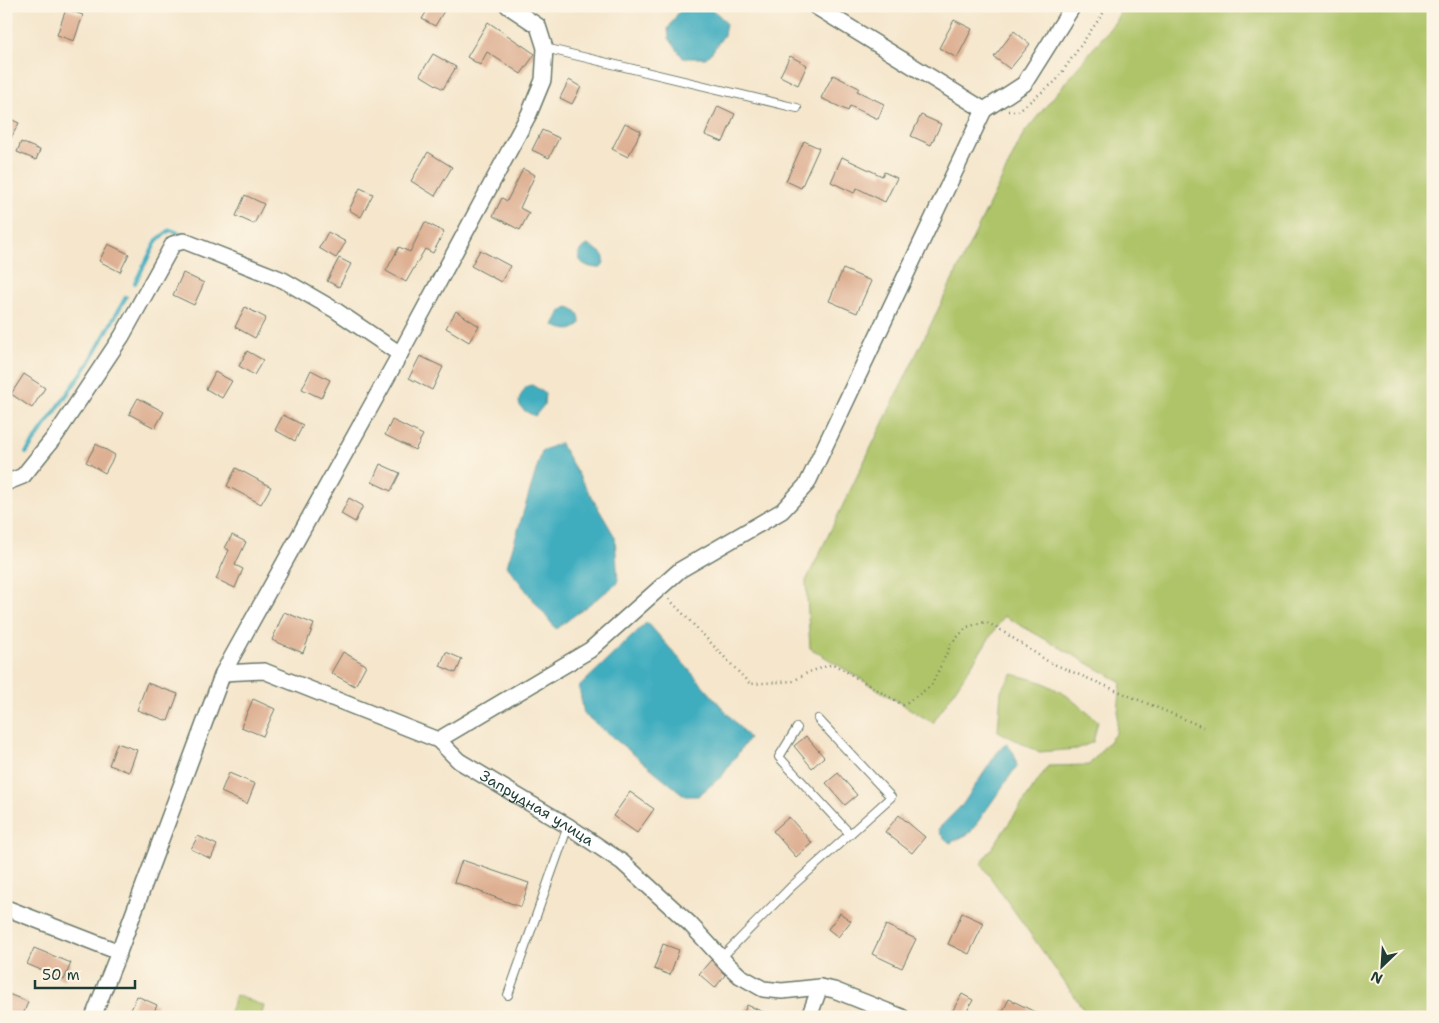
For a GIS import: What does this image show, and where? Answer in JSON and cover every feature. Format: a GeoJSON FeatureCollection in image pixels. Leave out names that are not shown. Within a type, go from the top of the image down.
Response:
{"type":"FeatureCollection","features":[{"type":"Feature","properties":{"kind":"street"},"geometry":{"type":"LineString","coordinates":[[93,1017],[223,674],[400,354],[529,114],[543,80],[545,48],[538,26],[508,6]]}},
{"type":"Feature","properties":{"kind":"street"},"geometry":{"type":"LineString","coordinates":[[815,6],[984,110]]}},
{"type":"Feature","properties":{"kind":"street"},"geometry":{"type":"LineString","coordinates":[[438,740],[590,650],[680,570],[782,511],[807,484],[984,110],[1024,84],[1072,6]]}},
{"type":"Feature","properties":{"kind":"street"},"geometry":{"type":"LineString","coordinates":[[6,481],[8,482],[22,476],[56,435],[122,336],[173,244],[184,241],[282,280],[336,310],[400,354]]}},
{"type":"Feature","properties":{"kind":"street","name":"Запрудная улица"},"geometry":{"type":"LineString","coordinates":[[223,674],[264,671],[438,740],[459,761],[568,826],[622,862],[690,924],[740,976],[763,989],[782,991],[820,987]]}},
{"type":"Feature","properties":{"kind":"street"},"geometry":{"type":"LineString","coordinates":[[6,908],[119,952]]}},
{"type":"Feature","properties":{"kind":"street"},"geometry":{"type":"LineString","coordinates":[[809,1017],[820,987],[834,990],[902,1017]]}},
{"type":"Feature","properties":{"kind":"lane"},"geometry":{"type":"LineString","coordinates":[[545,48],[797,108]]}},
{"type":"Feature","properties":{"kind":"lane"},"geometry":{"type":"LineString","coordinates":[[721,958],[791,887],[891,797],[818,719]]}},
{"type":"Feature","properties":{"kind":"lane"},"geometry":{"type":"LineString","coordinates":[[797,728],[779,757],[850,834]]}},
{"type":"Feature","properties":{"kind":"lane"},"geometry":{"type":"LineString","coordinates":[[508,995],[568,826]]}},
{"type":"Feature","properties":{"kind":"path"},"geometry":{"type":"LineString","coordinates":[[984,110],[1018,111],[1056,81],[1108,6]]}},
{"type":"Feature","properties":{"kind":"path"},"geometry":{"type":"LineString","coordinates":[[6,99],[15,95]]}},
{"type":"Feature","properties":{"kind":"path"},"geometry":{"type":"LineString","coordinates":[[659,588],[750,684],[793,680],[832,664],[903,705],[931,686],[951,644],[967,627],[984,622],[996,627],[1049,662],[1203,727]]}},
{"type":"Feature","properties":{"kind":"green space"},"geometry":{"type":"Polygon","coordinates":[[[1123,6],[1433,6],[1433,1017],[1089,1017],[981,864],[1048,766],[1089,765],[1116,733],[1121,682],[1004,616],[933,723],[810,648],[806,581],[1024,133],[1115,22],[1123,6]]]}},
{"type":"Feature","properties":{"kind":"green space"},"geometry":{"type":"Polygon","coordinates":[[[1012,674],[1042,682],[1066,695],[1098,721],[1093,742],[1077,749],[1039,752],[998,731],[1001,691],[1012,674]]]}},
{"type":"Feature","properties":{"kind":"green space"},"geometry":{"type":"Polygon","coordinates":[[[236,995],[264,1006],[261,1017],[228,1017],[236,995]]]}},
{"type":"Feature","properties":{"kind":"water"},"geometry":{"type":"Polygon","coordinates":[[[685,6],[708,8],[717,13],[726,23],[724,35],[706,58],[683,58],[669,38],[668,29],[685,6]]]}},
{"type":"Feature","properties":{"kind":"water"},"geometry":{"type":"Polygon","coordinates":[[[587,245],[602,254],[604,260],[601,268],[590,267],[581,262],[579,254],[587,245]]]}},
{"type":"Feature","properties":{"kind":"water"},"geometry":{"type":"Polygon","coordinates":[[[568,307],[578,313],[580,324],[571,330],[554,326],[560,312],[568,307]]]}},
{"type":"Feature","properties":{"kind":"water"},"geometry":{"type":"Polygon","coordinates":[[[532,385],[545,393],[544,405],[535,416],[524,410],[519,404],[519,400],[527,386],[532,385]]]}},
{"type":"Feature","properties":{"kind":"water"},"geometry":{"type":"Polygon","coordinates":[[[560,443],[615,537],[618,583],[556,629],[507,566],[542,451],[560,443]]]}},
{"type":"Feature","properties":{"kind":"water"},"geometry":{"type":"Polygon","coordinates":[[[647,622],[749,738],[722,776],[698,796],[685,796],[584,714],[579,687],[647,622]]]}},
{"type":"Feature","properties":{"kind":"water"},"geometry":{"type":"Polygon","coordinates":[[[1006,743],[1014,753],[1017,766],[970,833],[950,843],[941,835],[938,829],[963,804],[997,753],[1006,743]]]}},
{"type":"Feature","properties":{"kind":"building"},"geometry":{"type":"Polygon","coordinates":[[[430,6],[447,6],[435,26],[422,19],[430,6]]]}},
{"type":"Feature","properties":{"kind":"building"},"geometry":{"type":"Polygon","coordinates":[[[66,9],[83,15],[74,41],[57,35],[66,9]]]}},
{"type":"Feature","properties":{"kind":"building"},"geometry":{"type":"Polygon","coordinates":[[[954,20],[972,29],[957,58],[939,48],[954,20]]]}},
{"type":"Feature","properties":{"kind":"building"},"geometry":{"type":"Polygon","coordinates":[[[488,22],[535,54],[521,74],[487,52],[480,65],[467,57],[488,22]]]}},
{"type":"Feature","properties":{"kind":"building"},"geometry":{"type":"Polygon","coordinates":[[[1014,31],[1030,44],[1010,69],[994,57],[1014,31]]]}},
{"type":"Feature","properties":{"kind":"building"},"geometry":{"type":"Polygon","coordinates":[[[433,54],[456,67],[443,89],[420,75],[433,54]]]}},
{"type":"Feature","properties":{"kind":"building"},"geometry":{"type":"Polygon","coordinates":[[[790,56],[807,65],[798,85],[780,76],[790,56]]]}},
{"type":"Feature","properties":{"kind":"building"},"geometry":{"type":"Polygon","coordinates":[[[833,75],[859,88],[857,91],[884,104],[878,119],[850,106],[848,111],[821,98],[833,75]]]}},
{"type":"Feature","properties":{"kind":"building"},"geometry":{"type":"Polygon","coordinates":[[[569,80],[581,87],[572,104],[560,98],[569,80]]]}},
{"type":"Feature","properties":{"kind":"building"},"geometry":{"type":"Polygon","coordinates":[[[718,106],[735,114],[723,142],[705,135],[718,106]]]}},
{"type":"Feature","properties":{"kind":"building"},"geometry":{"type":"Polygon","coordinates":[[[921,115],[941,124],[931,145],[911,136],[921,115]]]}},
{"type":"Feature","properties":{"kind":"building"},"geometry":{"type":"Polygon","coordinates":[[[6,117],[19,123],[6,147],[6,117]]]}},
{"type":"Feature","properties":{"kind":"building"},"geometry":{"type":"Polygon","coordinates":[[[625,123],[641,131],[628,157],[612,149],[625,123]]]}},
{"type":"Feature","properties":{"kind":"building"},"geometry":{"type":"Polygon","coordinates":[[[542,130],[559,138],[549,158],[532,150],[542,130]]]}},
{"type":"Feature","properties":{"kind":"building"},"geometry":{"type":"Polygon","coordinates":[[[804,141],[819,148],[801,188],[786,181],[804,141]]]}},
{"type":"Feature","properties":{"kind":"building"},"geometry":{"type":"Polygon","coordinates":[[[21,142],[40,150],[36,160],[17,152],[21,142]]]}},
{"type":"Feature","properties":{"kind":"building"},"geometry":{"type":"Polygon","coordinates":[[[428,152],[452,167],[435,196],[411,181],[428,152]]]}},
{"type":"Feature","properties":{"kind":"building"},"geometry":{"type":"Polygon","coordinates":[[[842,157],[882,176],[884,172],[897,178],[885,202],[857,188],[854,193],[831,182],[842,157]]]}},
{"type":"Feature","properties":{"kind":"building"},"geometry":{"type":"Polygon","coordinates":[[[523,169],[535,175],[520,208],[529,213],[520,230],[493,216],[502,198],[507,201],[523,169]]]}},
{"type":"Feature","properties":{"kind":"building"},"geometry":{"type":"Polygon","coordinates":[[[360,188],[373,194],[361,217],[349,210],[360,188]]]}},
{"type":"Feature","properties":{"kind":"building"},"geometry":{"type":"Polygon","coordinates":[[[245,195],[264,204],[254,224],[236,216],[245,195]]]}},
{"type":"Feature","properties":{"kind":"building"},"geometry":{"type":"Polygon","coordinates":[[[425,222],[444,232],[433,253],[425,249],[406,282],[386,271],[399,247],[410,252],[425,222]]]}},
{"type":"Feature","properties":{"kind":"building"},"geometry":{"type":"Polygon","coordinates":[[[328,232],[346,242],[336,258],[319,248],[328,232]]]}},
{"type":"Feature","properties":{"kind":"building"},"geometry":{"type":"Polygon","coordinates":[[[108,244],[129,254],[120,272],[99,261],[108,244]]]}},
{"type":"Feature","properties":{"kind":"building"},"geometry":{"type":"Polygon","coordinates":[[[480,250],[510,266],[501,282],[471,266],[480,250]]]}},
{"type":"Feature","properties":{"kind":"building"},"geometry":{"type":"Polygon","coordinates":[[[339,258],[351,264],[339,287],[327,281],[339,258]]]}},
{"type":"Feature","properties":{"kind":"building"},"geometry":{"type":"Polygon","coordinates":[[[843,269],[871,281],[857,313],[829,301],[843,269]]]}},
{"type":"Feature","properties":{"kind":"building"},"geometry":{"type":"Polygon","coordinates":[[[183,273],[204,283],[194,305],[173,295],[183,273]]]}},
{"type":"Feature","properties":{"kind":"building"},"geometry":{"type":"Polygon","coordinates":[[[245,307],[266,318],[255,338],[235,327],[245,307]]]}},
{"type":"Feature","properties":{"kind":"building"},"geometry":{"type":"Polygon","coordinates":[[[456,311],[479,326],[469,342],[446,328],[456,311]]]}},
{"type":"Feature","properties":{"kind":"building"},"geometry":{"type":"Polygon","coordinates":[[[247,351],[263,360],[254,375],[239,366],[247,351]]]}},
{"type":"Feature","properties":{"kind":"building"},"geometry":{"type":"Polygon","coordinates":[[[420,356],[443,367],[432,390],[409,378],[420,356]]]}},
{"type":"Feature","properties":{"kind":"building"},"geometry":{"type":"Polygon","coordinates":[[[311,370],[330,380],[321,398],[302,389],[311,370]]]}},
{"type":"Feature","properties":{"kind":"building"},"geometry":{"type":"Polygon","coordinates":[[[215,372],[232,381],[222,398],[206,389],[215,372]]]}},
{"type":"Feature","properties":{"kind":"building"},"geometry":{"type":"Polygon","coordinates":[[[24,374],[45,388],[32,408],[11,394],[24,374]]]}},
{"type":"Feature","properties":{"kind":"building"},"geometry":{"type":"Polygon","coordinates":[[[138,398],[164,412],[155,428],[129,414],[138,398]]]}},
{"type":"Feature","properties":{"kind":"building"},"geometry":{"type":"Polygon","coordinates":[[[283,415],[303,425],[295,441],[275,430],[283,415]]]}},
{"type":"Feature","properties":{"kind":"building"},"geometry":{"type":"Polygon","coordinates":[[[392,420],[423,435],[415,450],[385,435],[392,420]]]}},
{"type":"Feature","properties":{"kind":"building"},"geometry":{"type":"Polygon","coordinates":[[[96,444],[115,455],[105,473],[86,462],[96,444]]]}},
{"type":"Feature","properties":{"kind":"building"},"geometry":{"type":"Polygon","coordinates":[[[380,464],[400,473],[391,491],[372,482],[380,464]]]}},
{"type":"Feature","properties":{"kind":"building"},"geometry":{"type":"Polygon","coordinates":[[[236,468],[271,487],[261,504],[227,486],[236,468]]]}},
{"type":"Feature","properties":{"kind":"building"},"geometry":{"type":"Polygon","coordinates":[[[349,498],[363,506],[355,522],[341,514],[349,498]]]}},
{"type":"Feature","properties":{"kind":"building"},"geometry":{"type":"Polygon","coordinates":[[[232,535],[246,542],[235,565],[243,569],[235,588],[216,579],[229,550],[225,548],[232,535]]]}},
{"type":"Feature","properties":{"kind":"building"},"geometry":{"type":"Polygon","coordinates":[[[284,612],[314,624],[303,653],[272,640],[284,612]]]}},
{"type":"Feature","properties":{"kind":"building"},"geometry":{"type":"Polygon","coordinates":[[[343,652],[366,665],[355,686],[331,673],[343,652]]]}},
{"type":"Feature","properties":{"kind":"building"},"geometry":{"type":"Polygon","coordinates":[[[446,652],[462,659],[456,673],[440,666],[446,652]]]}},
{"type":"Feature","properties":{"kind":"building"},"geometry":{"type":"Polygon","coordinates":[[[147,683],[178,694],[168,721],[137,710],[147,683]]]}},
{"type":"Feature","properties":{"kind":"building"},"geometry":{"type":"Polygon","coordinates":[[[253,699],[275,709],[263,736],[241,727],[253,699]]]}},
{"type":"Feature","properties":{"kind":"building"},"geometry":{"type":"Polygon","coordinates":[[[806,736],[824,757],[812,768],[794,746],[806,736]]]}},
{"type":"Feature","properties":{"kind":"building"},"geometry":{"type":"Polygon","coordinates":[[[117,743],[137,750],[129,772],[109,765],[117,743]]]}},
{"type":"Feature","properties":{"kind":"building"},"geometry":{"type":"Polygon","coordinates":[[[229,773],[255,784],[247,804],[221,792],[229,773]]]}},
{"type":"Feature","properties":{"kind":"building"},"geometry":{"type":"Polygon","coordinates":[[[838,773],[857,795],[845,805],[826,783],[838,773]]]}},
{"type":"Feature","properties":{"kind":"building"},"geometry":{"type":"Polygon","coordinates":[[[630,792],[654,809],[637,833],[613,816],[630,792]]]}},
{"type":"Feature","properties":{"kind":"building"},"geometry":{"type":"Polygon","coordinates":[[[899,815],[925,837],[912,853],[885,832],[899,815]]]}},
{"type":"Feature","properties":{"kind":"building"},"geometry":{"type":"Polygon","coordinates":[[[789,817],[812,843],[796,857],[773,831],[789,817]]]}},
{"type":"Feature","properties":{"kind":"building"},"geometry":{"type":"Polygon","coordinates":[[[198,836],[217,845],[211,859],[191,849],[198,836]]]}},
{"type":"Feature","properties":{"kind":"building"},"geometry":{"type":"Polygon","coordinates":[[[462,860],[529,883],[521,907],[454,882],[462,860]]]}},
{"type":"Feature","properties":{"kind":"building"},"geometry":{"type":"Polygon","coordinates":[[[840,913],[851,921],[838,937],[828,929],[840,913]]]}},
{"type":"Feature","properties":{"kind":"building"},"geometry":{"type":"Polygon","coordinates":[[[962,913],[984,923],[969,954],[948,944],[962,913]]]}},
{"type":"Feature","properties":{"kind":"building"},"geometry":{"type":"Polygon","coordinates":[[[886,925],[916,939],[902,968],[872,954],[886,925]]]}},
{"type":"Feature","properties":{"kind":"building"},"geometry":{"type":"Polygon","coordinates":[[[663,944],[679,950],[670,975],[654,969],[663,944]]]}},
{"type":"Feature","properties":{"kind":"building"},"geometry":{"type":"Polygon","coordinates":[[[34,948],[71,963],[64,980],[27,964],[34,948]]]}},
{"type":"Feature","properties":{"kind":"building"},"geometry":{"type":"Polygon","coordinates":[[[711,960],[725,975],[715,988],[699,974],[711,960]]]}},
{"type":"Feature","properties":{"kind":"building"},"geometry":{"type":"Polygon","coordinates":[[[6,993],[28,1002],[22,1017],[13,1017],[6,1014],[6,993]]]}},
{"type":"Feature","properties":{"kind":"building"},"geometry":{"type":"Polygon","coordinates":[[[962,994],[973,1000],[964,1017],[949,1017],[962,994]]]}},
{"type":"Feature","properties":{"kind":"building"},"geometry":{"type":"Polygon","coordinates":[[[137,996],[157,1005],[152,1017],[128,1017],[137,996]]]}},
{"type":"Feature","properties":{"kind":"building"},"geometry":{"type":"Polygon","coordinates":[[[1009,999],[1045,1017],[1000,1017],[1009,999]]]}},
{"type":"Feature","properties":{"kind":"building"},"geometry":{"type":"Polygon","coordinates":[[[747,1005],[775,1017],[742,1017],[747,1005]]]}},
{"type":"Feature","properties":{"kind":"waterway"},"geometry":{"type":"LineString","coordinates":[[135,283],[157,240],[170,230],[185,235]]}},
{"type":"Feature","properties":{"kind":"waterway"},"geometry":{"type":"LineString","coordinates":[[26,453],[89,363],[126,297]]}},
{"type":"Feature","properties":{"kind":"waterway"},"geometry":{"type":"LineString","coordinates":[[6,454],[11,459]]}}]}
